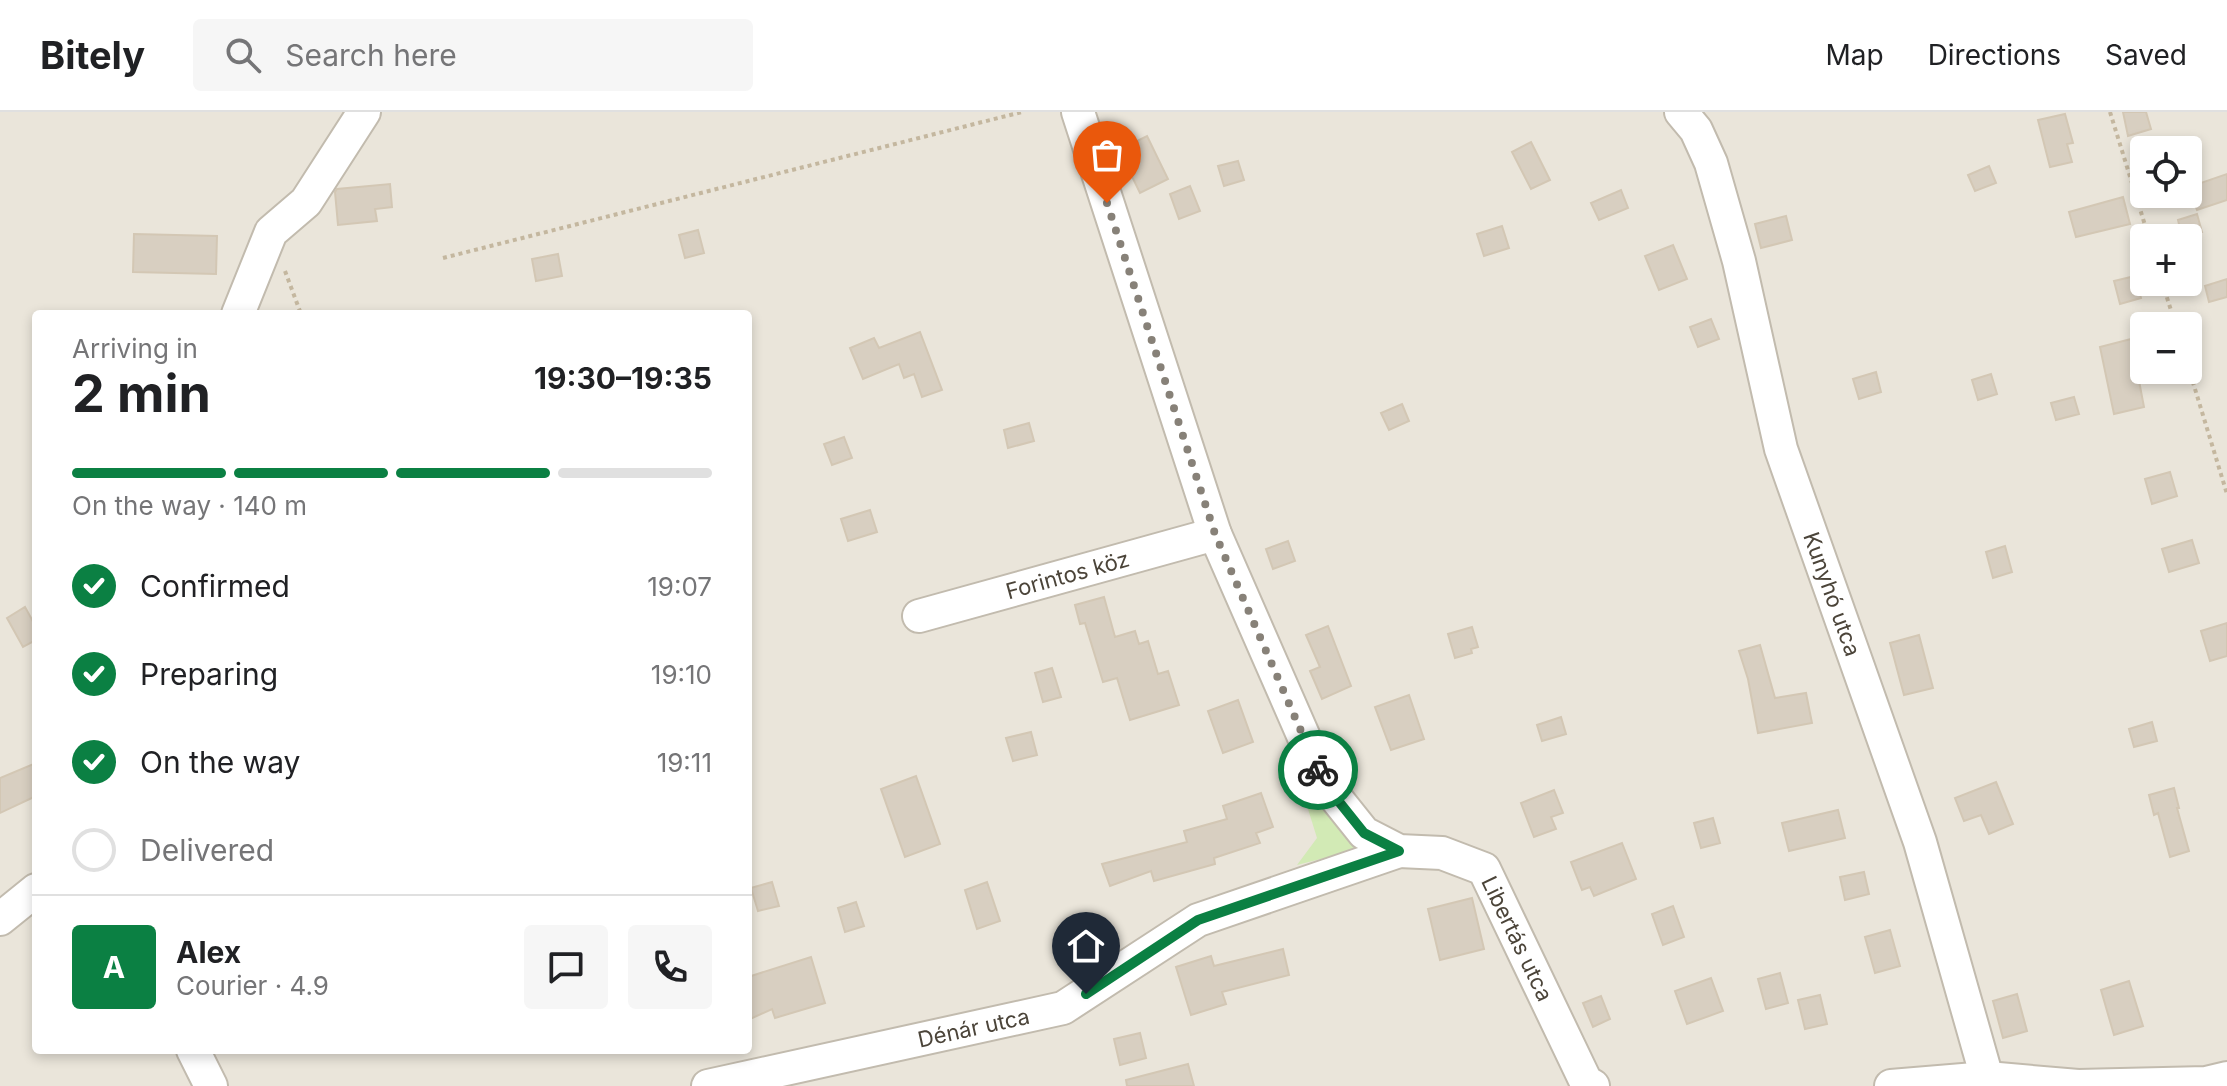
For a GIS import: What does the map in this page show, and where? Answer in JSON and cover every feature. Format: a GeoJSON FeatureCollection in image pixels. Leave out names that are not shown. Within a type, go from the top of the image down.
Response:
{"type":"FeatureCollection","features":[{"type":"Feature","properties":{"kind":"street"},"geometry":{"type":"LineString","coordinates":[[240,310],[271,232],[306,202],[364,112]]}},
{"type":"Feature","properties":{"kind":"street","name":"Libertás utca"},"geometry":{"type":"LineString","coordinates":[[1078,112],[1215,534],[1324,783],[1364,833],[1399,851],[1442,853],[1484,869],[1586,1082],[1593,1086]]}},
{"type":"Feature","properties":{"kind":"street","name":"Kunyhó utca"},"geometry":{"type":"LineString","coordinates":[[1681,112],[1696,130],[1711,163],[1739,261],[1781,449],[1920,842],[1987,1078]]}},
{"type":"Feature","properties":{"kind":"street","name":"Forintos köz"},"geometry":{"type":"LineString","coordinates":[[919,616],[1215,534]]}},
{"type":"Feature","properties":{"kind":"street","name":"Dénár utca"},"geometry":{"type":"LineString","coordinates":[[708,1086],[1063,1008],[1198,920],[1399,851]]}},
{"type":"Feature","properties":{"kind":"street"},"geometry":{"type":"LineString","coordinates":[[0,919],[32,893]]}},
{"type":"Feature","properties":{"kind":"street"},"geometry":{"type":"LineString","coordinates":[[195,1054],[211,1086]]}},
{"type":"Feature","properties":{"kind":"street"},"geometry":{"type":"LineString","coordinates":[[1891,1086],[1987,1078],[2078,1086],[2206,1083],[2227,1078]]}},
{"type":"Feature","properties":{"kind":"path"},"geometry":{"type":"LineString","coordinates":[[443,258],[1022,112]]}},
{"type":"Feature","properties":{"kind":"path"},"geometry":{"type":"LineString","coordinates":[[2110,112],[2145,224]]}},
{"type":"Feature","properties":{"kind":"path"},"geometry":{"type":"LineString","coordinates":[[2193,384],[2227,494]]}},
{"type":"Feature","properties":{"kind":"shaded area"},"geometry":{"type":"Polygon","coordinates":[[[0,112],[2227,112],[2227,1086],[0,1086],[0,112]]]}},
{"type":"Feature","properties":{"kind":"green space"},"geometry":{"type":"Polygon","coordinates":[[[1318,786],[1376,845],[1297,865],[1317,838],[1303,793],[1318,786]]]}},
{"type":"Feature","properties":{"kind":"building"},"geometry":{"type":"Polygon","coordinates":[[[2123,112],[2146,112],[2151,129],[2128,136],[2123,112]]]}},
{"type":"Feature","properties":{"kind":"building"},"geometry":{"type":"Polygon","coordinates":[[[2065,114],[2073,143],[2067,144],[2072,162],[2050,167],[2038,120],[2065,114]]]}},
{"type":"Feature","properties":{"kind":"building"},"geometry":{"type":"Polygon","coordinates":[[[1147,136],[1168,179],[1140,193],[1119,150],[1147,136]]]}},
{"type":"Feature","properties":{"kind":"building"},"geometry":{"type":"Polygon","coordinates":[[[1531,142],[1550,180],[1531,189],[1512,152],[1531,142]]]}},
{"type":"Feature","properties":{"kind":"building"},"geometry":{"type":"Polygon","coordinates":[[[1238,161],[1244,180],[1224,186],[1218,166],[1238,161]]]}},
{"type":"Feature","properties":{"kind":"building"},"geometry":{"type":"Polygon","coordinates":[[[1989,166],[1996,183],[1975,191],[1968,175],[1989,166]]]}},
{"type":"Feature","properties":{"kind":"building"},"geometry":{"type":"Polygon","coordinates":[[[2227,174],[2227,200],[2197,210],[2202,208],[2202,183],[2227,174]]]}},
{"type":"Feature","properties":{"kind":"building"},"geometry":{"type":"Polygon","coordinates":[[[390,184],[392,207],[375,209],[377,221],[338,225],[337,189],[390,184]]]}},
{"type":"Feature","properties":{"kind":"building"},"geometry":{"type":"Polygon","coordinates":[[[1190,186],[1200,211],[1179,219],[1170,194],[1190,186]]]}},
{"type":"Feature","properties":{"kind":"building"},"geometry":{"type":"Polygon","coordinates":[[[1621,190],[1628,208],[1599,220],[1591,203],[1621,190]]]}},
{"type":"Feature","properties":{"kind":"building"},"geometry":{"type":"Polygon","coordinates":[[[2123,197],[2130,224],[2076,237],[2069,212],[2123,197]]]}},
{"type":"Feature","properties":{"kind":"building"},"geometry":{"type":"Polygon","coordinates":[[[2197,214],[2200,224],[2179,224],[2178,220],[2197,214]]]}},
{"type":"Feature","properties":{"kind":"building"},"geometry":{"type":"Polygon","coordinates":[[[1786,216],[1792,240],[1761,248],[1755,224],[1786,216]]]}},
{"type":"Feature","properties":{"kind":"building"},"geometry":{"type":"Polygon","coordinates":[[[1502,226],[1509,248],[1484,256],[1477,234],[1502,226]]]}},
{"type":"Feature","properties":{"kind":"building"},"geometry":{"type":"Polygon","coordinates":[[[698,230],[704,253],[685,258],[679,235],[698,230]]]}},
{"type":"Feature","properties":{"kind":"building"},"geometry":{"type":"Polygon","coordinates":[[[134,234],[217,236],[216,274],[133,272],[134,234]]]}},
{"type":"Feature","properties":{"kind":"building"},"geometry":{"type":"Polygon","coordinates":[[[1673,245],[1687,279],[1659,290],[1645,256],[1673,245]]]}},
{"type":"Feature","properties":{"kind":"building"},"geometry":{"type":"Polygon","coordinates":[[[558,254],[562,276],[536,281],[532,259],[558,254]]]}},
{"type":"Feature","properties":{"kind":"building"},"geometry":{"type":"Polygon","coordinates":[[[2130,277],[2130,296],[2141,298],[2120,304],[2114,281],[2130,277]]]}},
{"type":"Feature","properties":{"kind":"building"},"geometry":{"type":"Polygon","coordinates":[[[2227,279],[2227,297],[2209,302],[2205,286],[2227,279]]]}},
{"type":"Feature","properties":{"kind":"building"},"geometry":{"type":"Polygon","coordinates":[[[1711,319],[1719,339],[1698,347],[1690,327],[1711,319]]]}},
{"type":"Feature","properties":{"kind":"building"},"geometry":{"type":"Polygon","coordinates":[[[920,332],[942,390],[922,397],[914,374],[904,378],[899,364],[863,379],[850,348],[874,338],[879,348],[920,332]]]}},
{"type":"Feature","properties":{"kind":"building"},"geometry":{"type":"Polygon","coordinates":[[[2130,339],[2130,384],[2140,384],[2144,407],[2114,414],[2100,347],[2130,339]]]}},
{"type":"Feature","properties":{"kind":"building"},"geometry":{"type":"Polygon","coordinates":[[[1876,372],[1881,392],[1859,399],[1853,379],[1876,372]]]}},
{"type":"Feature","properties":{"kind":"building"},"geometry":{"type":"Polygon","coordinates":[[[1991,374],[1997,394],[1978,400],[1972,380],[1991,374]]]}},
{"type":"Feature","properties":{"kind":"building"},"geometry":{"type":"Polygon","coordinates":[[[2074,397],[2079,414],[2056,420],[2051,403],[2074,397]]]}},
{"type":"Feature","properties":{"kind":"building"},"geometry":{"type":"Polygon","coordinates":[[[1402,404],[1409,421],[1389,430],[1381,413],[1402,404]]]}},
{"type":"Feature","properties":{"kind":"building"},"geometry":{"type":"Polygon","coordinates":[[[1029,423],[1034,441],[1008,448],[1004,430],[1029,423]]]}},
{"type":"Feature","properties":{"kind":"building"},"geometry":{"type":"Polygon","coordinates":[[[844,437],[852,458],[832,465],[824,444],[844,437]]]}},
{"type":"Feature","properties":{"kind":"building"},"geometry":{"type":"Polygon","coordinates":[[[2170,472],[2177,496],[2152,504],[2145,479],[2170,472]]]}},
{"type":"Feature","properties":{"kind":"building"},"geometry":{"type":"Polygon","coordinates":[[[870,510],[877,532],[848,541],[841,519],[870,510]]]}},
{"type":"Feature","properties":{"kind":"building"},"geometry":{"type":"Polygon","coordinates":[[[2192,540],[2199,563],[2169,572],[2162,549],[2192,540]]]}},
{"type":"Feature","properties":{"kind":"building"},"geometry":{"type":"Polygon","coordinates":[[[1288,541],[1295,561],[1273,569],[1266,549],[1288,541]]]}},
{"type":"Feature","properties":{"kind":"building"},"geometry":{"type":"Polygon","coordinates":[[[2005,546],[2012,572],[1993,578],[1986,552],[2005,546]]]}},
{"type":"Feature","properties":{"kind":"building"},"geometry":{"type":"Polygon","coordinates":[[[1104,597],[1115,637],[1135,631],[1139,644],[1148,641],[1158,674],[1168,671],[1179,705],[1130,720],[1117,678],[1103,682],[1085,623],[1080,624],[1075,605],[1104,597]]]}},
{"type":"Feature","properties":{"kind":"building"},"geometry":{"type":"Polygon","coordinates":[[[25,607],[32,620],[32,642],[23,647],[7,618],[25,607]]]}},
{"type":"Feature","properties":{"kind":"building"},"geometry":{"type":"Polygon","coordinates":[[[2227,623],[2227,656],[2210,661],[2201,631],[2227,623]]]}},
{"type":"Feature","properties":{"kind":"building"},"geometry":{"type":"Polygon","coordinates":[[[1328,626],[1351,686],[1322,699],[1310,671],[1320,667],[1306,635],[1328,626]]]}},
{"type":"Feature","properties":{"kind":"building"},"geometry":{"type":"Polygon","coordinates":[[[1472,627],[1478,647],[1471,649],[1472,653],[1455,658],[1448,634],[1472,627]]]}},
{"type":"Feature","properties":{"kind":"building"},"geometry":{"type":"Polygon","coordinates":[[[1919,635],[1933,688],[1904,695],[1890,643],[1919,635]]]}},
{"type":"Feature","properties":{"kind":"building"},"geometry":{"type":"Polygon","coordinates":[[[1760,645],[1775,698],[1806,693],[1812,723],[1758,733],[1748,679],[1739,651],[1760,645]]]}},
{"type":"Feature","properties":{"kind":"building"},"geometry":{"type":"Polygon","coordinates":[[[1052,668],[1061,697],[1043,702],[1035,673],[1052,668]]]}},
{"type":"Feature","properties":{"kind":"building"},"geometry":{"type":"Polygon","coordinates":[[[1409,695],[1424,739],[1391,750],[1375,707],[1409,695]]]}},
{"type":"Feature","properties":{"kind":"building"},"geometry":{"type":"Polygon","coordinates":[[[1238,700],[1253,742],[1223,753],[1208,711],[1238,700]]]}},
{"type":"Feature","properties":{"kind":"building"},"geometry":{"type":"Polygon","coordinates":[[[1561,717],[1566,734],[1542,741],[1537,725],[1561,717]]]}},
{"type":"Feature","properties":{"kind":"building"},"geometry":{"type":"Polygon","coordinates":[[[2152,722],[2157,741],[2134,747],[2129,729],[2152,722]]]}},
{"type":"Feature","properties":{"kind":"building"},"geometry":{"type":"Polygon","coordinates":[[[1031,732],[1037,755],[1013,761],[1006,738],[1031,732]]]}},
{"type":"Feature","properties":{"kind":"building"},"geometry":{"type":"Polygon","coordinates":[[[32,765],[32,798],[0,813],[0,778],[32,765]]]}},
{"type":"Feature","properties":{"kind":"building"},"geometry":{"type":"Polygon","coordinates":[[[916,776],[940,844],[905,857],[881,789],[916,776]]]}},
{"type":"Feature","properties":{"kind":"building"},"geometry":{"type":"Polygon","coordinates":[[[1996,782],[2013,824],[1989,834],[1981,815],[1964,821],[1955,798],[1996,782]]]}},
{"type":"Feature","properties":{"kind":"building"},"geometry":{"type":"Polygon","coordinates":[[[2174,788],[2189,851],[2170,857],[2158,813],[2154,815],[2149,795],[2174,788]]]}},
{"type":"Feature","properties":{"kind":"building"},"geometry":{"type":"Polygon","coordinates":[[[1554,790],[1563,813],[1551,817],[1556,829],[1534,837],[1521,803],[1554,790]]]}},
{"type":"Feature","properties":{"kind":"building"},"geometry":{"type":"Polygon","coordinates":[[[1261,793],[1273,827],[1256,833],[1260,843],[1214,858],[1215,864],[1154,881],[1151,871],[1110,886],[1102,864],[1187,842],[1184,831],[1227,819],[1223,806],[1261,793]]]}},
{"type":"Feature","properties":{"kind":"building"},"geometry":{"type":"Polygon","coordinates":[[[1838,810],[1845,838],[1789,851],[1782,823],[1838,810]]]}},
{"type":"Feature","properties":{"kind":"building"},"geometry":{"type":"Polygon","coordinates":[[[1713,818],[1720,843],[1701,848],[1694,823],[1713,818]]]}},
{"type":"Feature","properties":{"kind":"building"},"geometry":{"type":"Polygon","coordinates":[[[1622,843],[1636,879],[1594,896],[1590,887],[1582,890],[1571,862],[1622,843]]]}},
{"type":"Feature","properties":{"kind":"building"},"geometry":{"type":"Polygon","coordinates":[[[1864,872],[1869,894],[1845,900],[1840,877],[1864,872]]]}},
{"type":"Feature","properties":{"kind":"building"},"geometry":{"type":"Polygon","coordinates":[[[772,882],[779,906],[758,911],[752,888],[772,882]]]}},
{"type":"Feature","properties":{"kind":"building"},"geometry":{"type":"Polygon","coordinates":[[[987,882],[1000,921],[977,929],[965,890],[987,882]]]}},
{"type":"Feature","properties":{"kind":"building"},"geometry":{"type":"Polygon","coordinates":[[[1472,898],[1484,949],[1440,960],[1428,909],[1472,898]]]}},
{"type":"Feature","properties":{"kind":"building"},"geometry":{"type":"Polygon","coordinates":[[[856,902],[864,926],[845,932],[838,908],[856,902]]]}},
{"type":"Feature","properties":{"kind":"building"},"geometry":{"type":"Polygon","coordinates":[[[1673,906],[1684,937],[1663,945],[1652,914],[1673,906]]]}},
{"type":"Feature","properties":{"kind":"building"},"geometry":{"type":"Polygon","coordinates":[[[1890,930],[1900,966],[1875,973],[1865,937],[1890,930]]]}},
{"type":"Feature","properties":{"kind":"building"},"geometry":{"type":"Polygon","coordinates":[[[1283,949],[1289,975],[1222,992],[1226,1004],[1191,1015],[1176,967],[1211,956],[1214,966],[1283,949]]]}},
{"type":"Feature","properties":{"kind":"building"},"geometry":{"type":"Polygon","coordinates":[[[811,957],[825,1003],[775,1018],[772,1009],[752,1018],[752,976],[811,957]]]}},
{"type":"Feature","properties":{"kind":"building"},"geometry":{"type":"Polygon","coordinates":[[[1780,973],[1788,1003],[1766,1009],[1758,979],[1780,973]]]}},
{"type":"Feature","properties":{"kind":"building"},"geometry":{"type":"Polygon","coordinates":[[[1711,978],[1723,1011],[1687,1024],[1675,991],[1711,978]]]}},
{"type":"Feature","properties":{"kind":"building"},"geometry":{"type":"Polygon","coordinates":[[[2129,981],[2143,1026],[2114,1035],[2101,990],[2129,981]]]}},
{"type":"Feature","properties":{"kind":"building"},"geometry":{"type":"Polygon","coordinates":[[[2017,994],[2027,1031],[2003,1038],[1993,1001],[2017,994]]]}},
{"type":"Feature","properties":{"kind":"building"},"geometry":{"type":"Polygon","coordinates":[[[1820,995],[1827,1024],[1805,1029],[1798,1000],[1820,995]]]}},
{"type":"Feature","properties":{"kind":"building"},"geometry":{"type":"Polygon","coordinates":[[[1601,996],[1610,1019],[1593,1027],[1583,1003],[1601,996]]]}},
{"type":"Feature","properties":{"kind":"building"},"geometry":{"type":"Polygon","coordinates":[[[1140,1033],[1146,1058],[1120,1065],[1114,1039],[1140,1033]]]}},
{"type":"Feature","properties":{"kind":"building"},"geometry":{"type":"Polygon","coordinates":[[[1188,1064],[1194,1086],[1127,1086],[1126,1080],[1188,1064]]]}},
{"type":"Feature","properties":{"kind":"way so far"},"geometry":{"type":"LineString","coordinates":[[1107,203],[1215,534],[1318,770]]}},
{"type":"Feature","properties":{"kind":"route"},"geometry":{"type":"LineString","coordinates":[[1086,994],[1198,920],[1399,851],[1364,833],[1324,783],[1318,770]]}}]}
